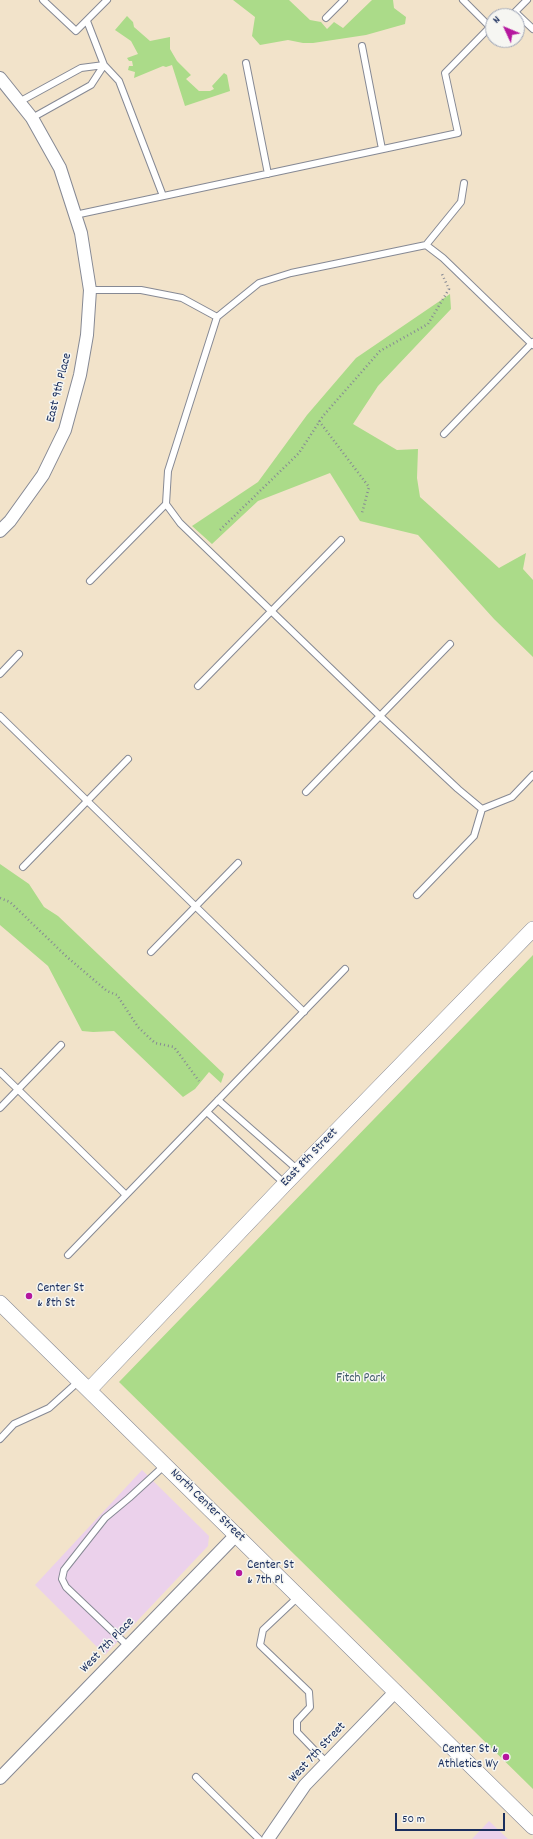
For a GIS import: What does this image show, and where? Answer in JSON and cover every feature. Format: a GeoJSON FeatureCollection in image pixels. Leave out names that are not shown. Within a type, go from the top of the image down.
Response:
{"type":"FeatureCollection","features":[{"type":"Feature","properties":{"kind":"street","name":"East 9th Place"},"geometry":{"type":"LineString","coordinates":[[0,78],[32,118],[60,168],[81,233],[90,290],[87,335],[80,375],[65,430],[43,474],[10,521],[0,531]]}},
{"type":"Feature","properties":{"kind":"street","name":"East 8th Street"},"geometry":{"type":"LineString","coordinates":[[84,1386],[298,1170],[533,929]]}},
{"type":"Feature","properties":{"kind":"street","name":"North Center Street"},"geometry":{"type":"LineString","coordinates":[[0,1303],[533,1827]]}},
{"type":"Feature","properties":{"kind":"street","name":"West 7th Place"},"geometry":{"type":"LineString","coordinates":[[0,1778],[236,1534]]}},
{"type":"Feature","properties":{"kind":"street","name":"West 7th Street"},"geometry":{"type":"LineString","coordinates":[[268,1839],[304,1785],[396,1691]]}},
{"type":"Feature","properties":{"kind":"lane"},"geometry":{"type":"LineString","coordinates":[[44,0],[76,32],[107,0]]}},
{"type":"Feature","properties":{"kind":"lane"},"geometry":{"type":"LineString","coordinates":[[326,18],[344,0]]}},
{"type":"Feature","properties":{"kind":"lane"},"geometry":{"type":"LineString","coordinates":[[463,0],[485,20]]}},
{"type":"Feature","properties":{"kind":"lane"},"geometry":{"type":"LineString","coordinates":[[519,8],[527,0]]}},
{"type":"Feature","properties":{"kind":"lane"},"geometry":{"type":"LineString","coordinates":[[87,20],[104,65],[118,81],[163,196]]}},
{"type":"Feature","properties":{"kind":"lane"},"geometry":{"type":"LineString","coordinates":[[75,215],[458,133],[445,73],[485,32]]}},
{"type":"Feature","properties":{"kind":"lane"},"geometry":{"type":"LineString","coordinates":[[362,46],[382,149]]}},
{"type":"Feature","properties":{"kind":"lane"},"geometry":{"type":"LineString","coordinates":[[246,62],[268,174]]}},
{"type":"Feature","properties":{"kind":"lane"},"geometry":{"type":"LineString","coordinates":[[19,102],[81,68],[104,65]]}},
{"type":"Feature","properties":{"kind":"lane"},"geometry":{"type":"LineString","coordinates":[[32,118],[91,85],[104,65]]}},
{"type":"Feature","properties":{"kind":"lane"},"geometry":{"type":"LineString","coordinates":[[464,183],[461,202],[426,245],[291,273],[259,283],[217,317],[168,471],[166,504],[180,523],[380,716],[482,810]]}},
{"type":"Feature","properties":{"kind":"lane"},"geometry":{"type":"LineString","coordinates":[[426,245],[443,258],[533,343],[444,434]]}},
{"type":"Feature","properties":{"kind":"lane"},"geometry":{"type":"LineString","coordinates":[[90,290],[141,290],[182,298],[217,317]]}},
{"type":"Feature","properties":{"kind":"lane"},"geometry":{"type":"LineString","coordinates":[[90,581],[166,504]]}},
{"type":"Feature","properties":{"kind":"lane"},"geometry":{"type":"LineString","coordinates":[[198,686],[341,540]]}},
{"type":"Feature","properties":{"kind":"lane"},"geometry":{"type":"LineString","coordinates":[[306,792],[450,644]]}},
{"type":"Feature","properties":{"kind":"lane"},"geometry":{"type":"LineString","coordinates":[[0,674],[19,654]]}},
{"type":"Feature","properties":{"kind":"lane"},"geometry":{"type":"LineString","coordinates":[[0,716],[304,1012]]}},
{"type":"Feature","properties":{"kind":"lane"},"geometry":{"type":"LineString","coordinates":[[23,867],[128,759]]}},
{"type":"Feature","properties":{"kind":"lane"},"geometry":{"type":"LineString","coordinates":[[417,895],[474,836],[482,810],[512,797],[533,775]]}},
{"type":"Feature","properties":{"kind":"lane"},"geometry":{"type":"LineString","coordinates":[[151,952],[238,863]]}},
{"type":"Feature","properties":{"kind":"lane"},"geometry":{"type":"LineString","coordinates":[[68,1255],[345,969]]}},
{"type":"Feature","properties":{"kind":"lane"},"geometry":{"type":"LineString","coordinates":[[0,1108],[61,1045]]}},
{"type":"Feature","properties":{"kind":"lane"},"geometry":{"type":"LineString","coordinates":[[0,1072],[126,1195]]}},
{"type":"Feature","properties":{"kind":"lane"},"geometry":{"type":"LineString","coordinates":[[218,1100],[298,1170]]}},
{"type":"Feature","properties":{"kind":"lane"},"geometry":{"type":"LineString","coordinates":[[207,1112],[284,1184]]}},
{"type":"Feature","properties":{"kind":"lane"},"geometry":{"type":"LineString","coordinates":[[0,1439],[14,1424],[49,1408],[84,1386]]}},
{"type":"Feature","properties":{"kind":"lane"},"geometry":{"type":"LineString","coordinates":[[128,1646],[66,1587],[62,1579],[64,1570],[105,1518],[130,1498],[166,1465]]}},
{"type":"Feature","properties":{"kind":"lane"},"geometry":{"type":"LineString","coordinates":[[299,1596],[263,1630],[260,1645],[309,1692],[310,1707],[297,1721],[297,1732],[326,1762]]}},
{"type":"Feature","properties":{"kind":"lane"},"geometry":{"type":"LineString","coordinates":[[196,1777],[260,1839]]}},
{"type":"Feature","properties":{"kind":"path"},"geometry":{"type":"LineString","coordinates":[[220,530],[299,454],[319,421],[380,351],[428,324],[449,289],[441,270]]}},
{"type":"Feature","properties":{"kind":"path"},"geometry":{"type":"LineString","coordinates":[[319,421],[369,487],[362,513]]}},
{"type":"Feature","properties":{"kind":"path"},"geometry":{"type":"LineString","coordinates":[[0,898],[10,902],[67,957],[107,991],[117,995],[138,1027],[155,1043],[174,1047],[199,1081]]}},
{"type":"Feature","properties":{"kind":"shaded area"},"geometry":{"type":"Polygon","coordinates":[[[142,1470],[209,1536],[208,1546],[105,1655],[35,1585],[142,1470]]]}},
{"type":"Feature","properties":{"kind":"shaded area"},"geometry":{"type":"Polygon","coordinates":[[[489,1821],[508,1839],[472,1839],[489,1821]]]}},
{"type":"Feature","properties":{"kind":"green space"},"geometry":{"type":"Polygon","coordinates":[[[233,0],[289,0],[310,20],[321,22],[327,29],[334,22],[343,28],[372,0],[393,0],[394,8],[406,17],[405,24],[366,35],[313,43],[288,40],[260,45],[252,36],[255,17],[233,0]]]}},
{"type":"Feature","properties":{"kind":"green space"},"geometry":{"type":"Polygon","coordinates":[[[127,16],[133,22],[134,27],[150,41],[170,37],[170,49],[177,61],[191,75],[186,79],[199,91],[210,91],[214,89],[212,86],[224,73],[227,75],[230,91],[185,106],[172,65],[166,67],[163,66],[134,78],[135,72],[128,70],[129,66],[133,66],[132,61],[129,61],[127,58],[138,54],[131,41],[115,30],[127,16]]]}},
{"type":"Feature","properties":{"kind":"green space"},"geometry":{"type":"Polygon","coordinates":[[[450,294],[451,309],[378,386],[353,424],[397,450],[418,449],[417,478],[420,497],[499,568],[526,553],[523,569],[533,580],[533,657],[494,619],[418,535],[360,521],[330,473],[258,501],[212,544],[192,526],[258,482],[307,415],[356,358],[450,294]]]}},
{"type":"Feature","properties":{"kind":"green space"},"geometry":{"type":"Polygon","coordinates":[[[0,864],[29,884],[44,907],[58,916],[224,1074],[221,1083],[209,1072],[195,1089],[183,1097],[114,1031],[82,1031],[48,966],[0,925],[0,864]]]}},
{"type":"Feature","properties":{"kind":"green space","name":"Fitch Park"},"geometry":{"type":"Polygon","coordinates":[[[533,955],[533,1789],[119,1382],[533,955]]]}},
{"type":"Feature","properties":{"kind":"place","name":"Center St & 8th St"},"geometry":{"type":"Point","coordinates":[29,1296]}},
{"type":"Feature","properties":{"kind":"place","name":"Center St & 7th Pl"},"geometry":{"type":"Point","coordinates":[239,1573]}},
{"type":"Feature","properties":{"kind":"place","name":"Center St & Athletics Wy"},"geometry":{"type":"Point","coordinates":[506,1757]}}]}
